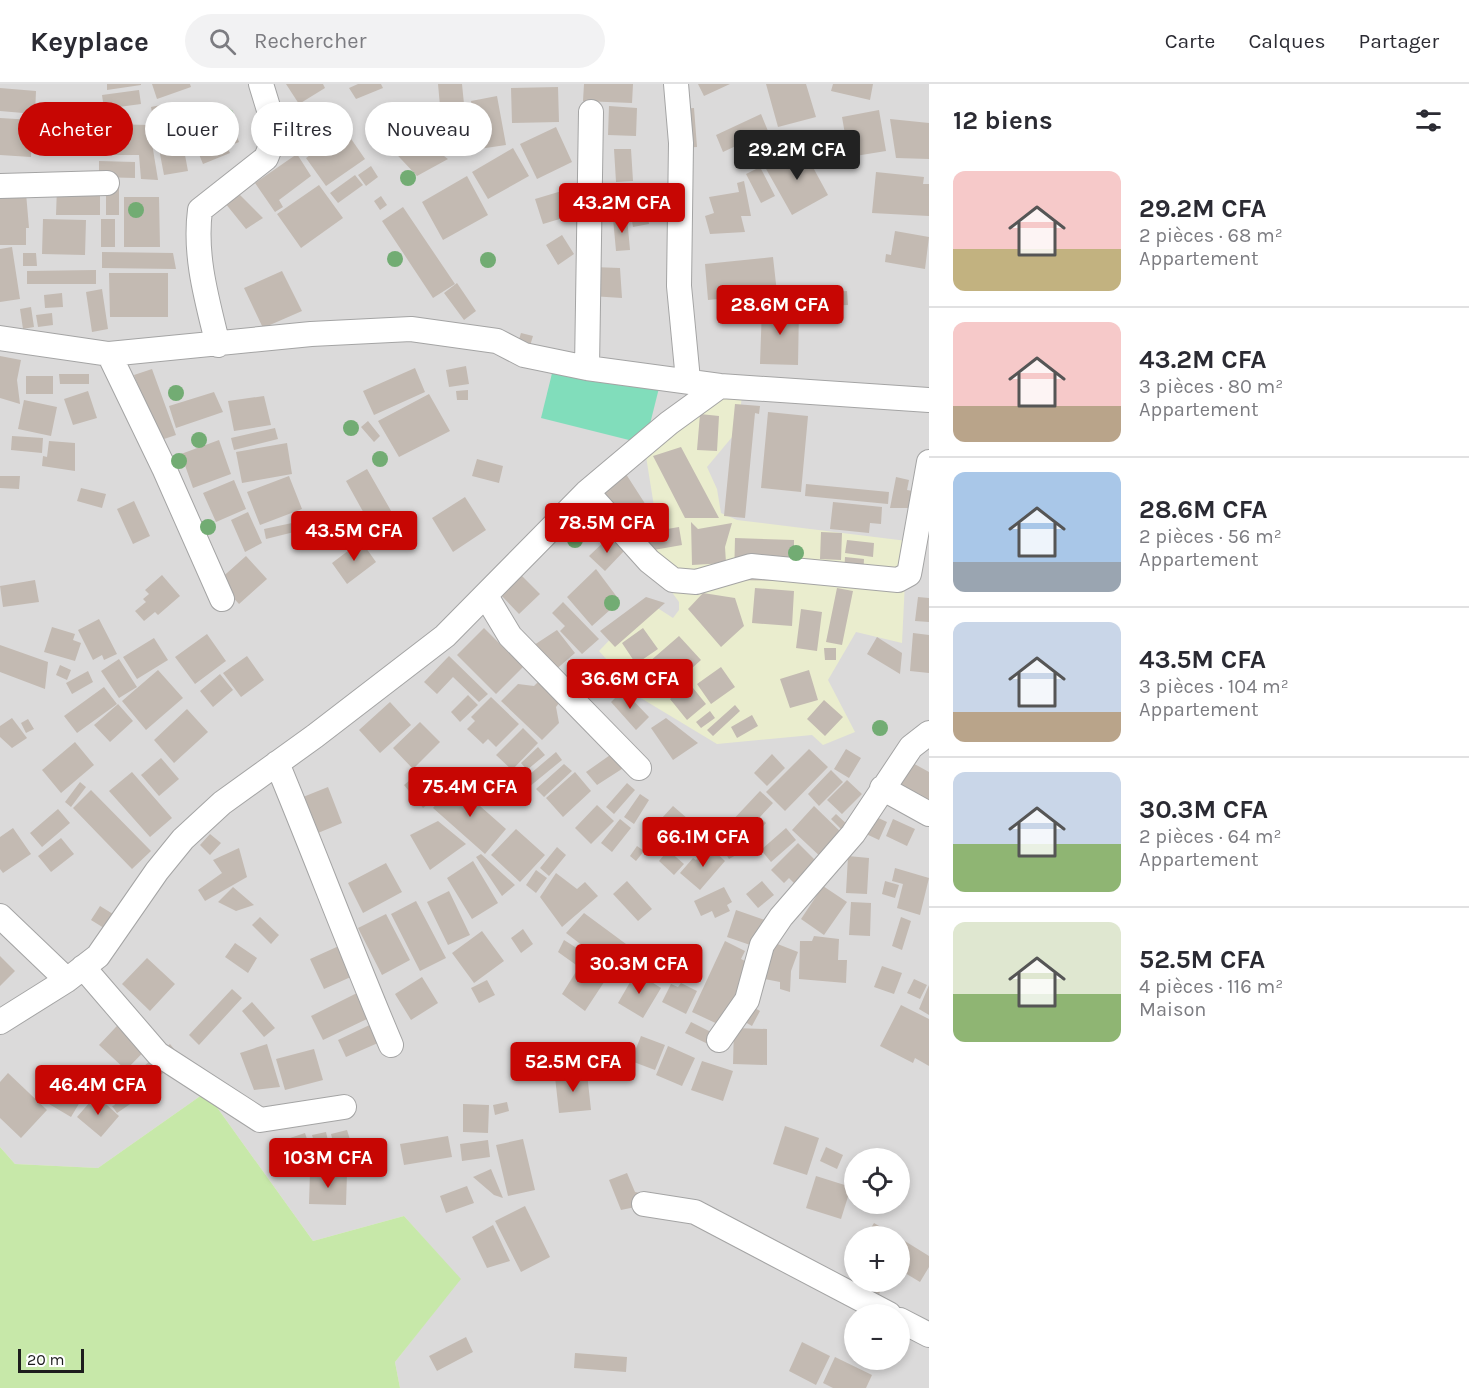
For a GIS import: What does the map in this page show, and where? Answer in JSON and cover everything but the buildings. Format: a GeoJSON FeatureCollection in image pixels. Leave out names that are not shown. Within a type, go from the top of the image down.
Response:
{"type":"FeatureCollection","features":[{"type":"Feature","properties":{"kind":"street"},"geometry":{"type":"LineString","coordinates":[[218,345],[199,260],[197,234],[200,210],[266,158],[276,133],[261,84]]}},
{"type":"Feature","properties":{"kind":"street"},"geometry":{"type":"LineString","coordinates":[[676,84],[681,142],[679,286],[688,380]]}},
{"type":"Feature","properties":{"kind":"street"},"geometry":{"type":"LineString","coordinates":[[586,368],[591,112]]}},
{"type":"Feature","properties":{"kind":"street"},"geometry":{"type":"LineString","coordinates":[[0,186],[107,183]]}},
{"type":"Feature","properties":{"kind":"street"},"geometry":{"type":"LineString","coordinates":[[0,338],[109,354],[311,334],[411,329],[497,341],[524,355],[586,368],[720,386],[929,400]]}},
{"type":"Feature","properties":{"kind":"street"},"geometry":{"type":"LineString","coordinates":[[109,354],[164,468],[222,599]]}},
{"type":"Feature","properties":{"kind":"street"},"geometry":{"type":"LineString","coordinates":[[0,1022],[75,974],[98,956],[157,871],[183,839],[222,803],[445,636],[587,492],[669,423],[720,386]]}},
{"type":"Feature","properties":{"kind":"street"},"geometry":{"type":"LineString","coordinates":[[587,492],[649,561],[673,580],[696,582],[752,566],[898,580],[909,574],[929,462]]}},
{"type":"Feature","properties":{"kind":"street"},"geometry":{"type":"LineString","coordinates":[[486,596],[510,636],[639,768]]}},
{"type":"Feature","properties":{"kind":"street"},"geometry":{"type":"LineString","coordinates":[[719,1040],[747,1000],[762,945],[781,917],[853,834],[911,747],[929,733]]}},
{"type":"Feature","properties":{"kind":"street"},"geometry":{"type":"LineString","coordinates":[[277,763],[318,862],[339,923],[391,1045]]}},
{"type":"Feature","properties":{"kind":"street"},"geometry":{"type":"LineString","coordinates":[[882,788],[929,813]]}},
{"type":"Feature","properties":{"kind":"street"},"geometry":{"type":"LineString","coordinates":[[0,916],[75,974],[158,1054],[260,1120],[344,1107]]}},
{"type":"Feature","properties":{"kind":"street"},"geometry":{"type":"LineString","coordinates":[[644,1204],[694,1212],[870,1304]]}},
{"type":"Feature","properties":{"kind":"street"},"geometry":{"type":"LineString","coordinates":[[910,1325],[929,1335]]}},
{"type":"Feature","properties":{"kind":"shaded area"},"geometry":{"type":"Polygon","coordinates":[[[0,84],[929,84],[929,1388],[400,1388],[395,1362],[460,1279],[404,1216],[313,1241],[206,1092],[98,1168],[15,1164],[0,1147],[0,84]]]}},
{"type":"Feature","properties":{"kind":"green space"},"geometry":{"type":"Polygon","coordinates":[[[557,353],[661,380],[645,444],[541,418],[557,353]]]}},
{"type":"Feature","properties":{"kind":"green space"},"geometry":{"type":"Polygon","coordinates":[[[723,395],[742,395],[738,430],[707,467],[717,489],[721,513],[737,520],[907,541],[902,643],[856,632],[828,680],[855,732],[823,745],[812,735],[717,744],[596,671],[607,660],[599,651],[621,628],[656,607],[673,618],[679,610],[679,602],[633,538],[638,529],[656,519],[645,450],[723,395]]]}},
{"type":"Feature","properties":{"kind":"green space"},"geometry":{"type":"Polygon","coordinates":[[[206,1092],[313,1241],[404,1216],[461,1279],[395,1362],[400,1388],[0,1388],[0,1147],[15,1164],[98,1168],[206,1092]]]}}]}
